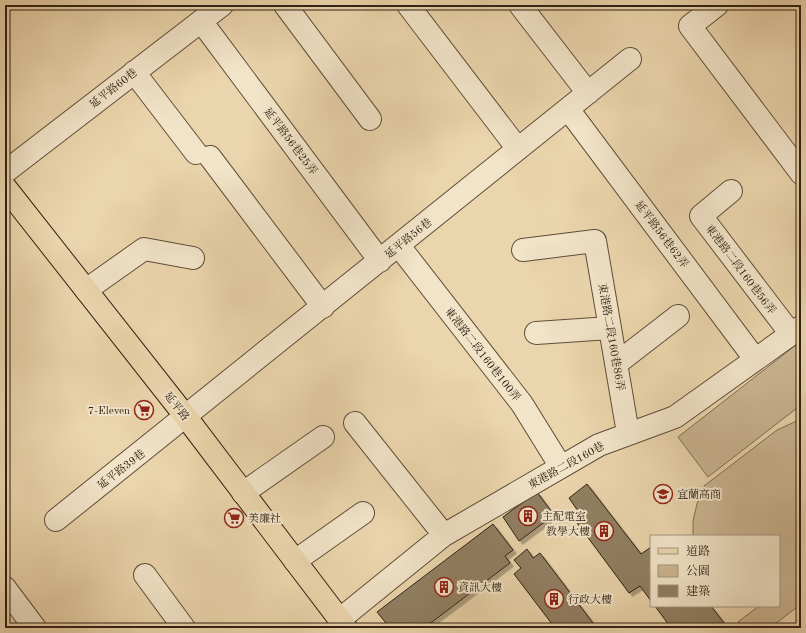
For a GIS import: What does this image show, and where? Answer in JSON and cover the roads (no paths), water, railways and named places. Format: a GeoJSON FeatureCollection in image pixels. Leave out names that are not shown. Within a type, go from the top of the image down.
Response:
{"type":"FeatureCollection","features":[{"type":"Feature","properties":{"kind":"main road","name":"延平路"},"geometry":{"type":"LineString","coordinates":[[5,187],[186,417],[343,624]]}},
{"type":"Feature","properties":{"kind":"street","name":"延平路60巷"},"geometry":{"type":"LineString","coordinates":[[5,172],[222,5]]}},
{"type":"Feature","properties":{"kind":"street"},"geometry":{"type":"LineString","coordinates":[[285,5],[370,119]]}},
{"type":"Feature","properties":{"kind":"street"},"geometry":{"type":"LineString","coordinates":[[408,5],[518,149]]}},
{"type":"Feature","properties":{"kind":"street"},"geometry":{"type":"LineString","coordinates":[[520,5],[588,93]]}},
{"type":"Feature","properties":{"kind":"street"},"geometry":{"type":"LineString","coordinates":[[717,5],[690,26],[801,173]]}},
{"type":"Feature","properties":{"kind":"street","name":"延平路56巷25弄"},"geometry":{"type":"LineString","coordinates":[[201,21],[380,261]]}},
{"type":"Feature","properties":{"kind":"street","name":"延平路56巷"},"geometry":{"type":"LineString","coordinates":[[186,417],[630,59]]}},
{"type":"Feature","properties":{"kind":"street"},"geometry":{"type":"LineString","coordinates":[[134,72],[203,155],[323,307]]}},
{"type":"Feature","properties":{"kind":"street","name":"延平路56巷62弄"},"geometry":{"type":"LineString","coordinates":[[568,109],[755,359]]}},
{"type":"Feature","properties":{"kind":"street","name":"東港路二段160巷56弄"},"geometry":{"type":"LineString","coordinates":[[731,191],[701,216],[796,330]]}},
{"type":"Feature","properties":{"kind":"street","name":"東港路二段160巷86弄"},"geometry":{"type":"LineString","coordinates":[[523,250],[594,240],[628,433]]}},
{"type":"Feature","properties":{"kind":"street","name":"東港路二段160巷100弄"},"geometry":{"type":"LineString","coordinates":[[399,246],[522,404],[561,467]]}},
{"type":"Feature","properties":{"kind":"street"},"geometry":{"type":"LineString","coordinates":[[86,290],[144,249],[193,258]]}},
{"type":"Feature","properties":{"kind":"street"},"geometry":{"type":"LineString","coordinates":[[616,364],[678,316]]}},
{"type":"Feature","properties":{"kind":"street"},"geometry":{"type":"LineString","coordinates":[[536,333],[610,328]]}},
{"type":"Feature","properties":{"kind":"street","name":"東港路二段160巷"},"geometry":{"type":"LineString","coordinates":[[343,624],[444,535],[599,445],[628,433],[675,417],[796,330]]}},
{"type":"Feature","properties":{"kind":"street","name":"延平路39巷"},"geometry":{"type":"LineString","coordinates":[[56,520],[186,417]]}},
{"type":"Feature","properties":{"kind":"street"},"geometry":{"type":"LineString","coordinates":[[355,423],[444,535]]}},
{"type":"Feature","properties":{"kind":"street"},"geometry":{"type":"LineString","coordinates":[[244,493],[323,437]]}},
{"type":"Feature","properties":{"kind":"street"},"geometry":{"type":"LineString","coordinates":[[295,561],[363,513]]}},
{"type":"Feature","properties":{"kind":"street"},"geometry":{"type":"LineString","coordinates":[[144,576],[184,628]]}},
{"type":"Feature","properties":{"kind":"street"},"geometry":{"type":"LineString","coordinates":[[5,588],[35,628]]}},
{"type":"Feature","properties":{"kind":"place","name":"7-Eleven"},"geometry":{"type":"Point","coordinates":[144,410]}},
{"type":"Feature","properties":{"kind":"place","name":"宜蘭高商"},"geometry":{"type":"Point","coordinates":[663,494]}},
{"type":"Feature","properties":{"kind":"place","name":"主配電室"},"geometry":{"type":"Point","coordinates":[528,516]}},
{"type":"Feature","properties":{"kind":"place","name":"美廉社"},"geometry":{"type":"Point","coordinates":[234,518]}},
{"type":"Feature","properties":{"kind":"place","name":"教學大樓"},"geometry":{"type":"Point","coordinates":[604,531]}},
{"type":"Feature","properties":{"kind":"place","name":"資訊大樓"},"geometry":{"type":"Point","coordinates":[444,587]}},
{"type":"Feature","properties":{"kind":"place","name":"行政大樓"},"geometry":{"type":"Point","coordinates":[554,599]}}]}
